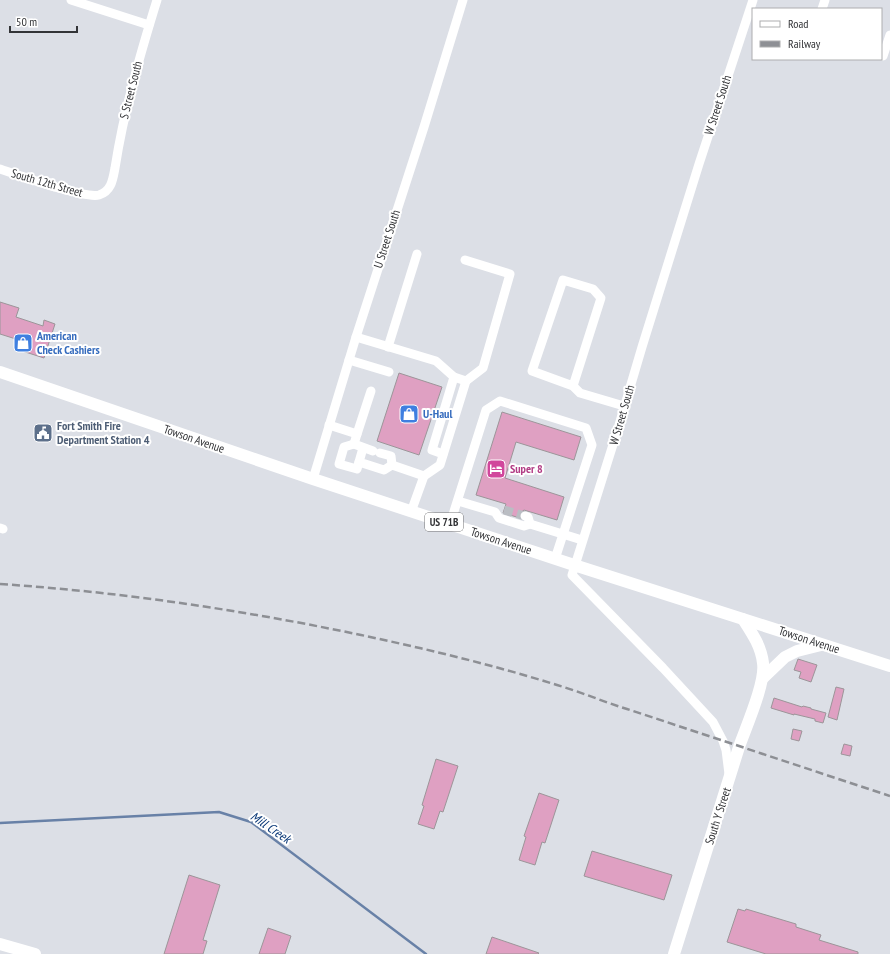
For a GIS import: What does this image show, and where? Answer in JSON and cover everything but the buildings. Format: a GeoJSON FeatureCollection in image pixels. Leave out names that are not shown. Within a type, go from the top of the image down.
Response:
{"type":"FeatureCollection","features":[{"type":"Feature","properties":{"kind":"main road","name":"Towson Avenue"},"geometry":{"type":"LineString","coordinates":[[0,372],[411,512],[890,666]]}},
{"type":"Feature","properties":{"kind":"main road","name":"South Y Street"},"geometry":{"type":"LineString","coordinates":[[674,954],[763,678],[763,663],[759,648],[754,636],[743,619]]}},
{"type":"Feature","properties":{"kind":"main road","name":"South Y Street"},"geometry":{"type":"LineString","coordinates":[[763,678],[785,657],[797,651],[822,644]]}},
{"type":"Feature","properties":{"kind":"main road"},"geometry":{"type":"LineString","coordinates":[[0,944],[35,954]]}},
{"type":"Feature","properties":{"kind":"street"},"geometry":{"type":"LineString","coordinates":[[71,0],[149,25]]}},
{"type":"Feature","properties":{"kind":"street","name":"S Street South"},"geometry":{"type":"LineString","coordinates":[[112,181],[118,146],[135,71],[157,0]]}},
{"type":"Feature","properties":{"kind":"street","name":"U Street South"},"geometry":{"type":"LineString","coordinates":[[312,479],[463,0]]}},
{"type":"Feature","properties":{"kind":"street","name":"W Street South"},"geometry":{"type":"LineString","coordinates":[[574,565],[616,435],[699,164],[751,14],[753,0]]}},
{"type":"Feature","properties":{"kind":"street"},"geometry":{"type":"LineString","coordinates":[[885,57],[890,35]]}},
{"type":"Feature","properties":{"kind":"street","name":"South 12th Street"},"geometry":{"type":"LineString","coordinates":[[0,169],[60,188],[89,195],[103,193],[109,188],[112,181]]}},
{"type":"Feature","properties":{"kind":"street"},"geometry":{"type":"LineString","coordinates":[[388,347],[417,254]]}},
{"type":"Feature","properties":{"kind":"street"},"geometry":{"type":"LineString","coordinates":[[411,512],[424,476],[440,465],[466,381],[482,368],[510,274],[465,260]]}},
{"type":"Feature","properties":{"kind":"street"},"geometry":{"type":"LineString","coordinates":[[573,386],[601,298],[593,289],[563,280],[532,371],[573,386],[580,393],[624,406]]}},
{"type":"Feature","properties":{"kind":"street"},"geometry":{"type":"LineString","coordinates":[[356,337],[436,361],[454,377],[466,381]]}},
{"type":"Feature","properties":{"kind":"street"},"geometry":{"type":"LineString","coordinates":[[349,360],[389,372]]}},
{"type":"Feature","properties":{"kind":"street"},"geometry":{"type":"LineString","coordinates":[[444,454],[432,450],[454,377]]}},
{"type":"Feature","properties":{"kind":"street"},"geometry":{"type":"LineString","coordinates":[[354,444],[371,391]]}},
{"type":"Feature","properties":{"kind":"street"},"geometry":{"type":"LineString","coordinates":[[450,524],[486,410],[500,401],[586,428],[592,445],[556,559]]}},
{"type":"Feature","properties":{"kind":"street"},"geometry":{"type":"LineString","coordinates":[[329,425],[357,434]]}},
{"type":"Feature","properties":{"kind":"street"},"geometry":{"type":"LineString","coordinates":[[363,448],[357,469],[339,464],[344,447],[354,444],[391,456],[392,465]]}},
{"type":"Feature","properties":{"kind":"street"},"geometry":{"type":"LineString","coordinates":[[359,462],[384,470],[392,465]]}},
{"type":"Feature","properties":{"kind":"street"},"geometry":{"type":"LineString","coordinates":[[392,465],[424,476]]}},
{"type":"Feature","properties":{"kind":"street"},"geometry":{"type":"LineString","coordinates":[[458,501],[499,511],[499,518],[524,526],[527,520],[563,535],[582,540]]}},
{"type":"Feature","properties":{"kind":"street"},"geometry":{"type":"LineString","coordinates":[[574,565],[572,575],[663,668],[713,722],[726,750],[729,782]]}},
{"type":"Feature","properties":{"kind":"waterway","name":"Mill Creek"},"geometry":{"type":"LineString","coordinates":[[0,823],[219,812],[251,822],[426,954]]}},
{"type":"Feature","properties":{"kind":"tunnel"},"geometry":{"type":"LineString","coordinates":[[504,510],[525,516]]}},
{"type":"Feature","properties":{"kind":"railway"},"geometry":{"type":"LineString","coordinates":[[0,584],[45,587],[181,603],[316,626],[386,640],[484,664],[566,688],[890,796]]}},
{"type":"Feature","properties":{"kind":"place","name":"American Check Cashiers"},"geometry":{"type":"Point","coordinates":[23,343]}},
{"type":"Feature","properties":{"kind":"place","name":"U-Haul"},"geometry":{"type":"Point","coordinates":[409,414]}},
{"type":"Feature","properties":{"kind":"place","name":"Fort Smith Fire Department Station 4"},"geometry":{"type":"Point","coordinates":[43,433]}},
{"type":"Feature","properties":{"kind":"place","name":"Super 8"},"geometry":{"type":"Point","coordinates":[496,469]}}]}
